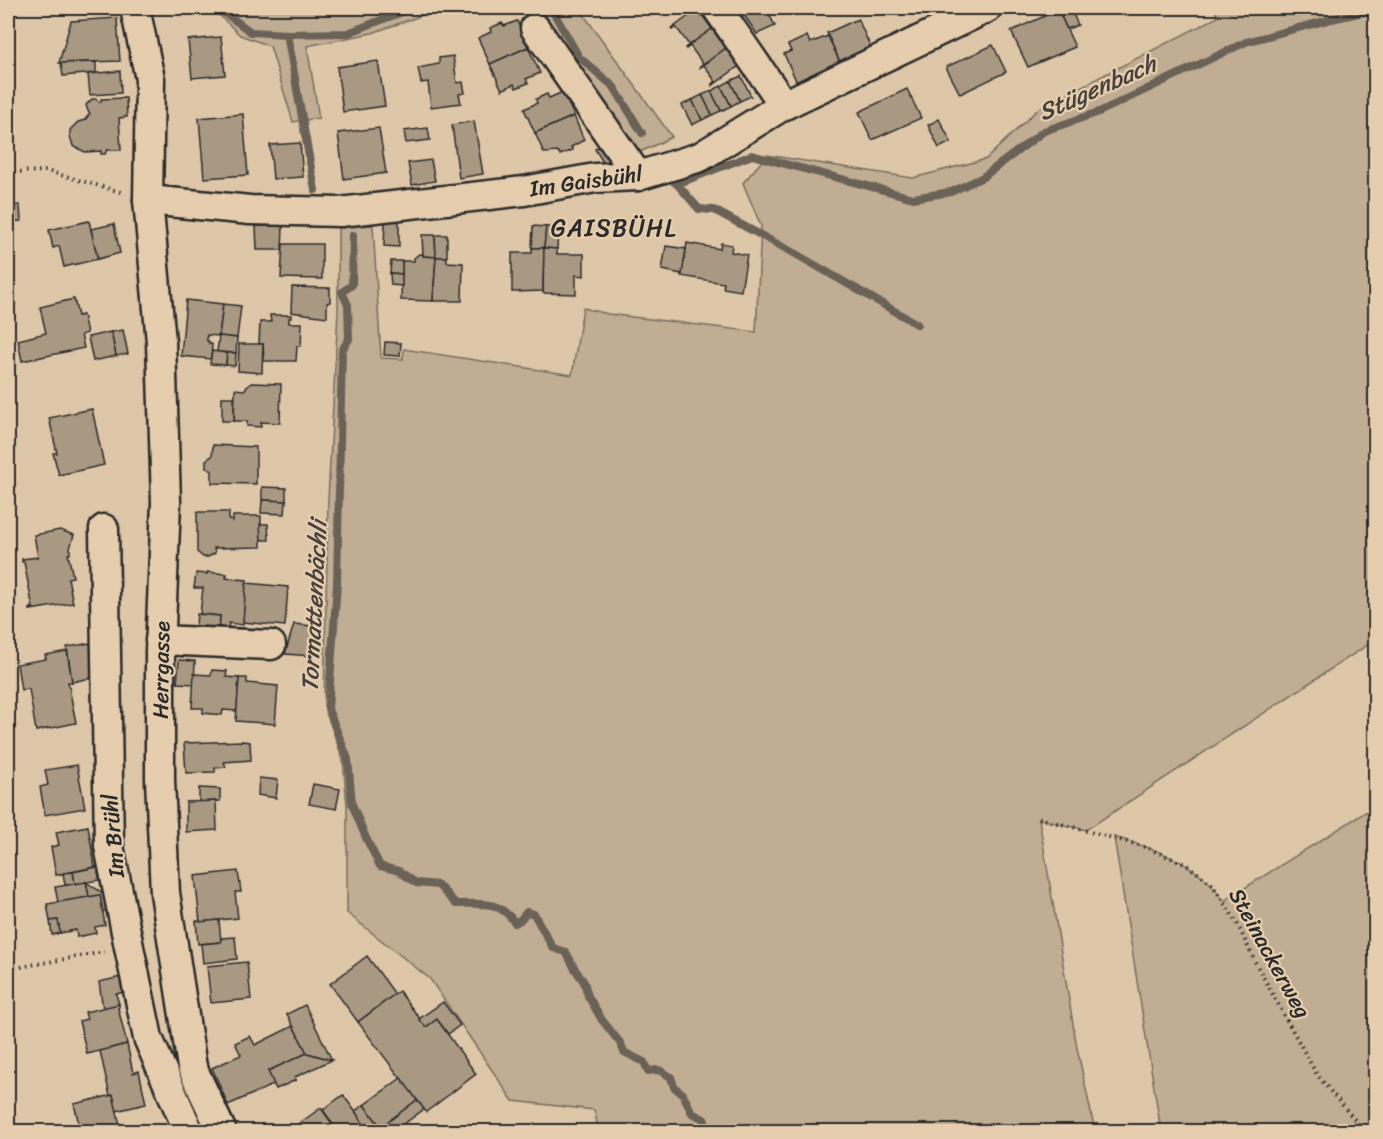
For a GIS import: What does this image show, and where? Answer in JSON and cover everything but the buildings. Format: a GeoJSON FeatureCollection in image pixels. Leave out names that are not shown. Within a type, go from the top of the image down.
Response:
{"type":"FeatureCollection","features":[{"type":"Feature","properties":{"kind":"street","name":"Herrgasse"},"geometry":{"type":"LineString","coordinates":[[135,8],[150,79],[148,200],[161,342],[166,491],[160,640],[160,779],[165,893],[192,1067],[222,1131]]}},
{"type":"Feature","properties":{"kind":"street"},"geometry":{"type":"LineString","coordinates":[[717,8],[784,105]]}},
{"type":"Feature","properties":{"kind":"street","name":"Im Gaisbühl"},"geometry":{"type":"LineString","coordinates":[[148,200],[250,210],[340,212],[524,191],[595,178],[638,176],[700,157],[784,105],[987,8]]}},
{"type":"Feature","properties":{"kind":"street"},"geometry":{"type":"LineString","coordinates":[[535,28],[638,176]]}},
{"type":"Feature","properties":{"kind":"street","name":"Im Brühl"},"geometry":{"type":"LineString","coordinates":[[104,529],[109,846],[148,1038],[189,1131]]}},
{"type":"Feature","properties":{"kind":"street"},"geometry":{"type":"LineString","coordinates":[[160,640],[271,645]]}},
{"type":"Feature","properties":{"kind":"path"},"geometry":{"type":"LineString","coordinates":[[8,172],[47,171],[148,200]]}},
{"type":"Feature","properties":{"kind":"path","name":"Steinackerweg"},"geometry":{"type":"LineString","coordinates":[[1039,818],[1142,846],[1187,865],[1212,884],[1237,922],[1254,960],[1317,1075],[1365,1131]]}},
{"type":"Feature","properties":{"kind":"path"},"geometry":{"type":"LineString","coordinates":[[15,968],[129,947]]}},
{"type":"Feature","properties":{"kind":"shaded area"},"geometry":{"type":"Polygon","coordinates":[[[212,8],[443,8],[372,33],[307,46],[319,118],[293,122],[270,46],[240,35],[212,8]]]}},
{"type":"Feature","properties":{"kind":"shaded area"},"geometry":{"type":"Polygon","coordinates":[[[526,8],[579,8],[672,137],[636,154],[526,8]]]}},
{"type":"Feature","properties":{"kind":"shaded area"},"geometry":{"type":"Polygon","coordinates":[[[1214,8],[1375,8],[1375,640],[1086,830],[1039,819],[1077,1048],[1095,1131],[599,1131],[594,1110],[513,1101],[430,979],[347,913],[347,806],[343,760],[324,706],[328,500],[338,311],[338,228],[373,225],[381,358],[403,359],[404,349],[572,375],[583,308],[608,314],[756,332],[761,226],[743,183],[767,155],[913,178],[986,159],[1039,108],[1218,17],[1214,8]]]}},
{"type":"Feature","properties":{"kind":"shaded area"},"geometry":{"type":"Polygon","coordinates":[[[1375,806],[1375,1131],[1161,1131],[1114,837],[1177,860],[1200,874],[1224,901],[1375,806]]]}},
{"type":"Feature","properties":{"kind":"waterway"},"geometry":{"type":"LineString","coordinates":[[218,8],[251,32],[287,34],[348,33],[412,8]]}},
{"type":"Feature","properties":{"kind":"waterway","name":"Stügenbach"},"geometry":{"type":"LineString","coordinates":[[551,8],[579,57],[614,87],[642,133]]}},
{"type":"Feature","properties":{"kind":"waterway","name":"Stügenbach"},"geometry":{"type":"LineString","coordinates":[[673,181],[677,184],[752,155],[913,198],[951,192],[983,177],[1044,131],[1099,112],[1246,42],[1376,9]]}},
{"type":"Feature","properties":{"kind":"waterway","name":"Tormattenbächli"},"geometry":{"type":"LineString","coordinates":[[287,34],[315,190]]}},
{"type":"Feature","properties":{"kind":"waterway"},"geometry":{"type":"LineString","coordinates":[[677,184],[699,209],[714,210],[917,324]]}},
{"type":"Feature","properties":{"kind":"waterway","name":"Tormattenbächli"},"geometry":{"type":"LineString","coordinates":[[353,235],[352,285],[342,292],[348,305],[349,339],[342,350],[337,584],[328,709],[348,759],[352,804],[380,866],[399,871],[416,883],[438,885],[456,904],[496,906],[509,915],[515,923],[527,912],[534,914],[553,948],[566,952],[584,982],[588,996],[602,1020],[621,1044],[624,1052],[644,1062],[648,1071],[659,1070],[671,1077],[674,1087],[683,1094],[692,1113],[704,1119],[710,1132]]}},
{"type":"Feature","properties":{"kind":"district","name":"GAISBÜHL"},"geometry":{"type":"Point","coordinates":[614,228]}}]}
